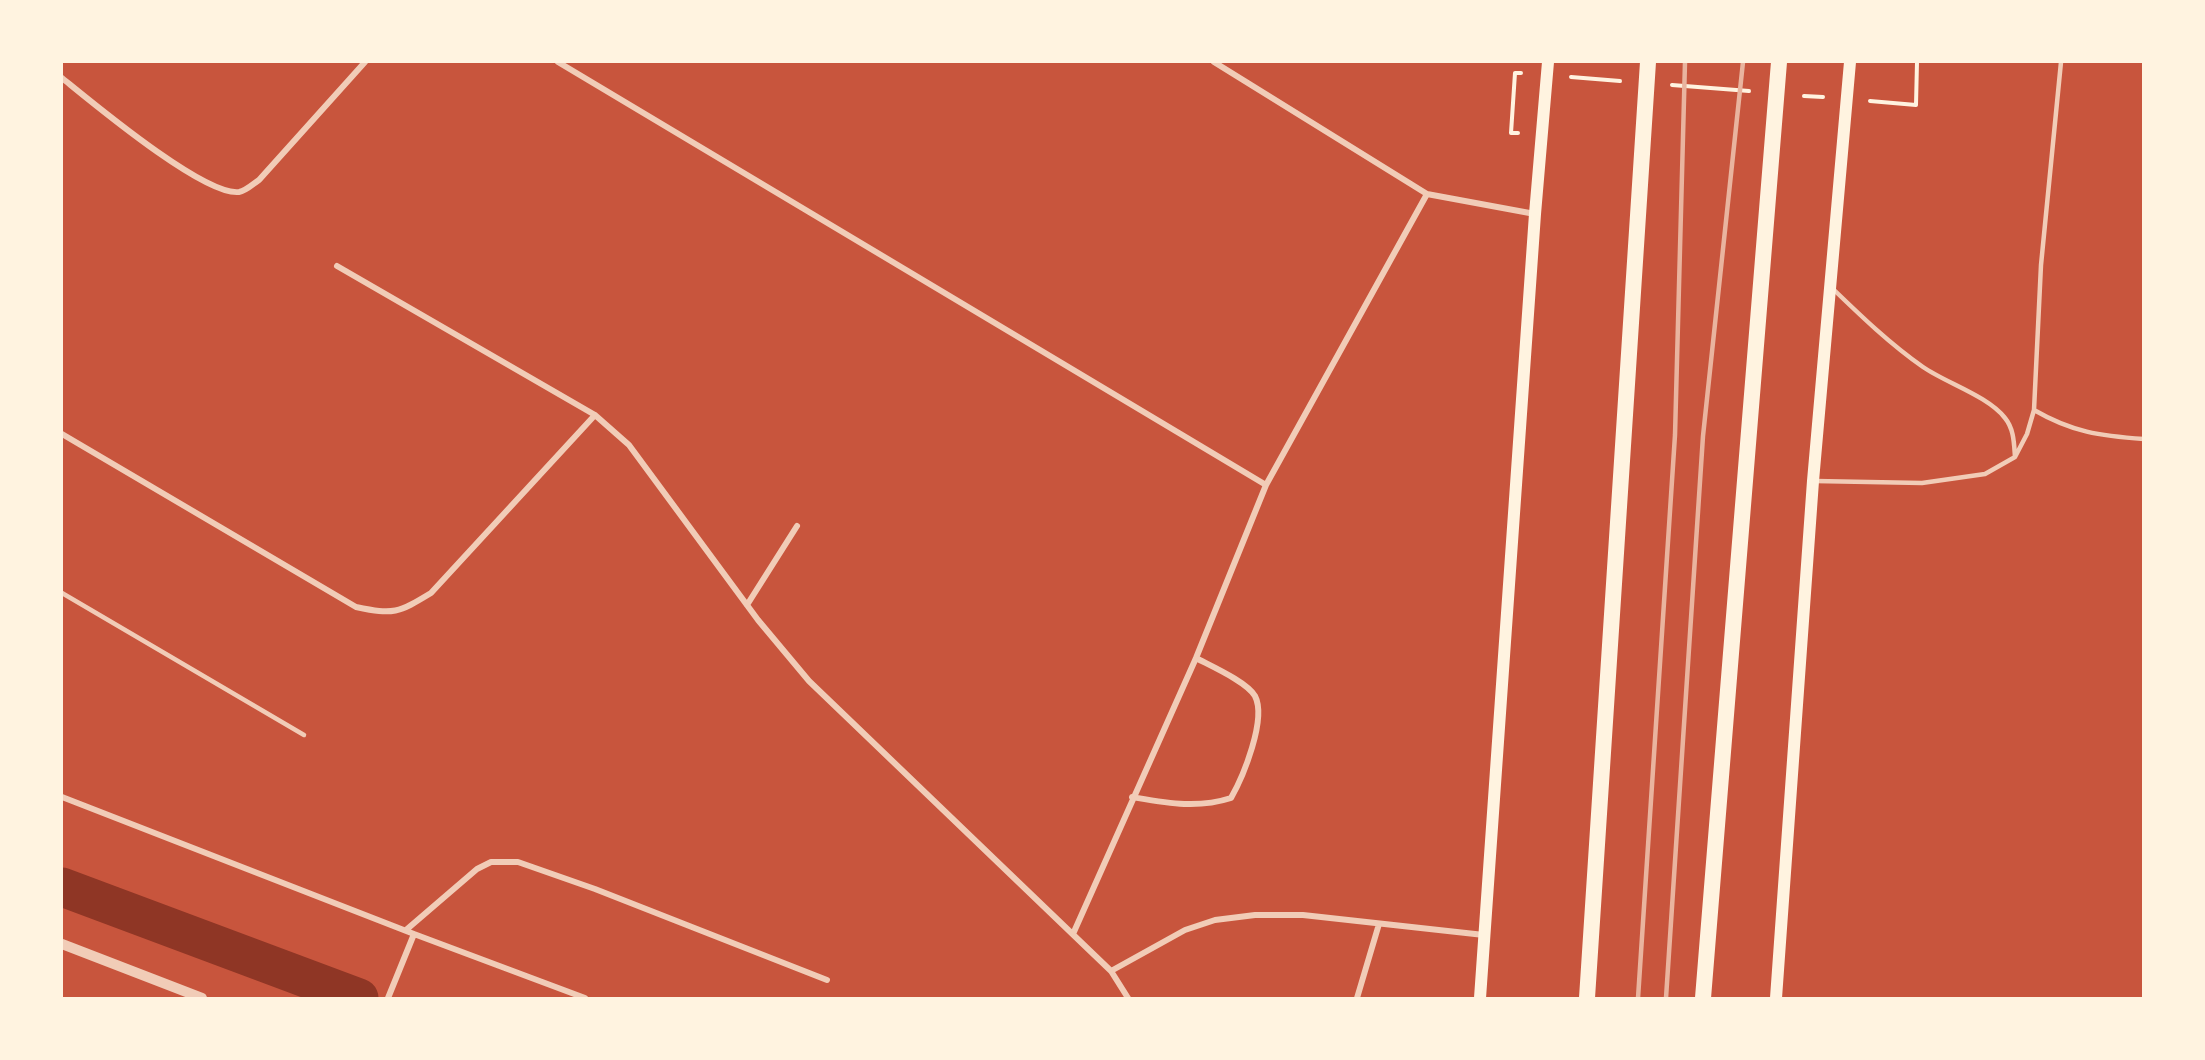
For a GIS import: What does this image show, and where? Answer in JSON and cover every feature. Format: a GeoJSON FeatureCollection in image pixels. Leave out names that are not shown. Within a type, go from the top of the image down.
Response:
{"type":"FeatureCollection","features":[{"type":"Feature","properties":{"kind":"highway"},"geometry":{"type":"LineString","coordinates":[[1587,999],[1648,62]]}},
{"type":"Feature","properties":{"kind":"highway"},"geometry":{"type":"LineString","coordinates":[[1703,999],[1779,62]]}},
{"type":"Feature","properties":{"kind":"main road"},"geometry":{"type":"LineString","coordinates":[[1480,999],[1535,214],[1548,62]]}},
{"type":"Feature","properties":{"kind":"main road"},"geometry":{"type":"LineString","coordinates":[[1776,999],[1813,481],[1850,62]]}},
{"type":"Feature","properties":{"kind":"street"},"geometry":{"type":"LineString","coordinates":[[62,78],[162,154],[219,190],[241,192],[259,180],[365,62]]}},
{"type":"Feature","properties":{"kind":"street"},"geometry":{"type":"LineString","coordinates":[[558,62],[1266,485]]}},
{"type":"Feature","properties":{"kind":"street"},"geometry":{"type":"LineString","coordinates":[[1215,62],[1427,194],[1535,214]]}},
{"type":"Feature","properties":{"kind":"street"},"geometry":{"type":"LineString","coordinates":[[1073,934],[1132,797],[1196,658],[1266,485],[1427,194]]}},
{"type":"Feature","properties":{"kind":"street"},"geometry":{"type":"LineString","coordinates":[[337,266],[595,416],[629,445],[747,605],[809,681],[1111,971],[1128,999]]}},
{"type":"Feature","properties":{"kind":"street"},"geometry":{"type":"LineString","coordinates":[[62,434],[356,607],[385,613],[403,610],[431,593],[595,416]]}},
{"type":"Feature","properties":{"kind":"street"},"geometry":{"type":"LineString","coordinates":[[747,605],[797,526]]}},
{"type":"Feature","properties":{"kind":"street"},"geometry":{"type":"LineString","coordinates":[[1132,797],[1180,805],[1211,804],[1231,798],[1245,772],[1258,712],[1254,696],[1242,684],[1196,658]]}},
{"type":"Feature","properties":{"kind":"street"},"geometry":{"type":"LineString","coordinates":[[62,797],[406,930],[413,936],[585,999]]}},
{"type":"Feature","properties":{"kind":"street"},"geometry":{"type":"LineString","coordinates":[[406,930],[477,869],[491,862],[518,862],[595,889],[827,980]]}},
{"type":"Feature","properties":{"kind":"street"},"geometry":{"type":"LineString","coordinates":[[1111,971],[1185,930],[1215,920],[1255,915],[1303,915],[1484,935]]}},
{"type":"Feature","properties":{"kind":"street"},"geometry":{"type":"LineString","coordinates":[[1357,999],[1379,924]]}},
{"type":"Feature","properties":{"kind":"street"},"geometry":{"type":"LineString","coordinates":[[388,999],[413,936]]}},
{"type":"Feature","properties":{"kind":"street"},"geometry":{"type":"LineString","coordinates":[[62,945],[202,999]]}},
{"type":"Feature","properties":{"kind":"lane"},"geometry":{"type":"LineString","coordinates":[[1813,481],[1922,483],[1985,474],[2015,457],[2027,434],[2034,410],[2041,265],[2061,62]]}},
{"type":"Feature","properties":{"kind":"lane"},"geometry":{"type":"LineString","coordinates":[[1829,285],[1898,349],[1924,368],[1988,403],[2004,417],[2013,433],[2015,457]]}},
{"type":"Feature","properties":{"kind":"lane"},"geometry":{"type":"LineString","coordinates":[[2034,410],[2058,424],[2096,436],[2144,439]]}},
{"type":"Feature","properties":{"kind":"lane"},"geometry":{"type":"LineString","coordinates":[[62,593],[304,735]]}},
{"type":"Feature","properties":{"kind":"path"},"geometry":{"type":"LineString","coordinates":[[1868,101],[1916,105],[1917,62]]}},
{"type":"Feature","properties":{"kind":"path"},"geometry":{"type":"LineString","coordinates":[[1511,133],[1515,73],[1527,74]]}},
{"type":"Feature","properties":{"kind":"path"},"geometry":{"type":"LineString","coordinates":[[1562,76],[1621,81]]}},
{"type":"Feature","properties":{"kind":"path"},"geometry":{"type":"LineString","coordinates":[[1668,85],[1751,92]]}},
{"type":"Feature","properties":{"kind":"path"},"geometry":{"type":"LineString","coordinates":[[1798,95],[1833,98]]}},
{"type":"Feature","properties":{"kind":"waterway"},"geometry":{"type":"LineString","coordinates":[[62,887],[359,998]]}},
{"type":"Feature","properties":{"kind":"railway"},"geometry":{"type":"LineString","coordinates":[[1638,998],[1675,435],[1685,62]]}},
{"type":"Feature","properties":{"kind":"railway"},"geometry":{"type":"LineString","coordinates":[[1666,998],[1703,436],[1743,62]]}}]}
